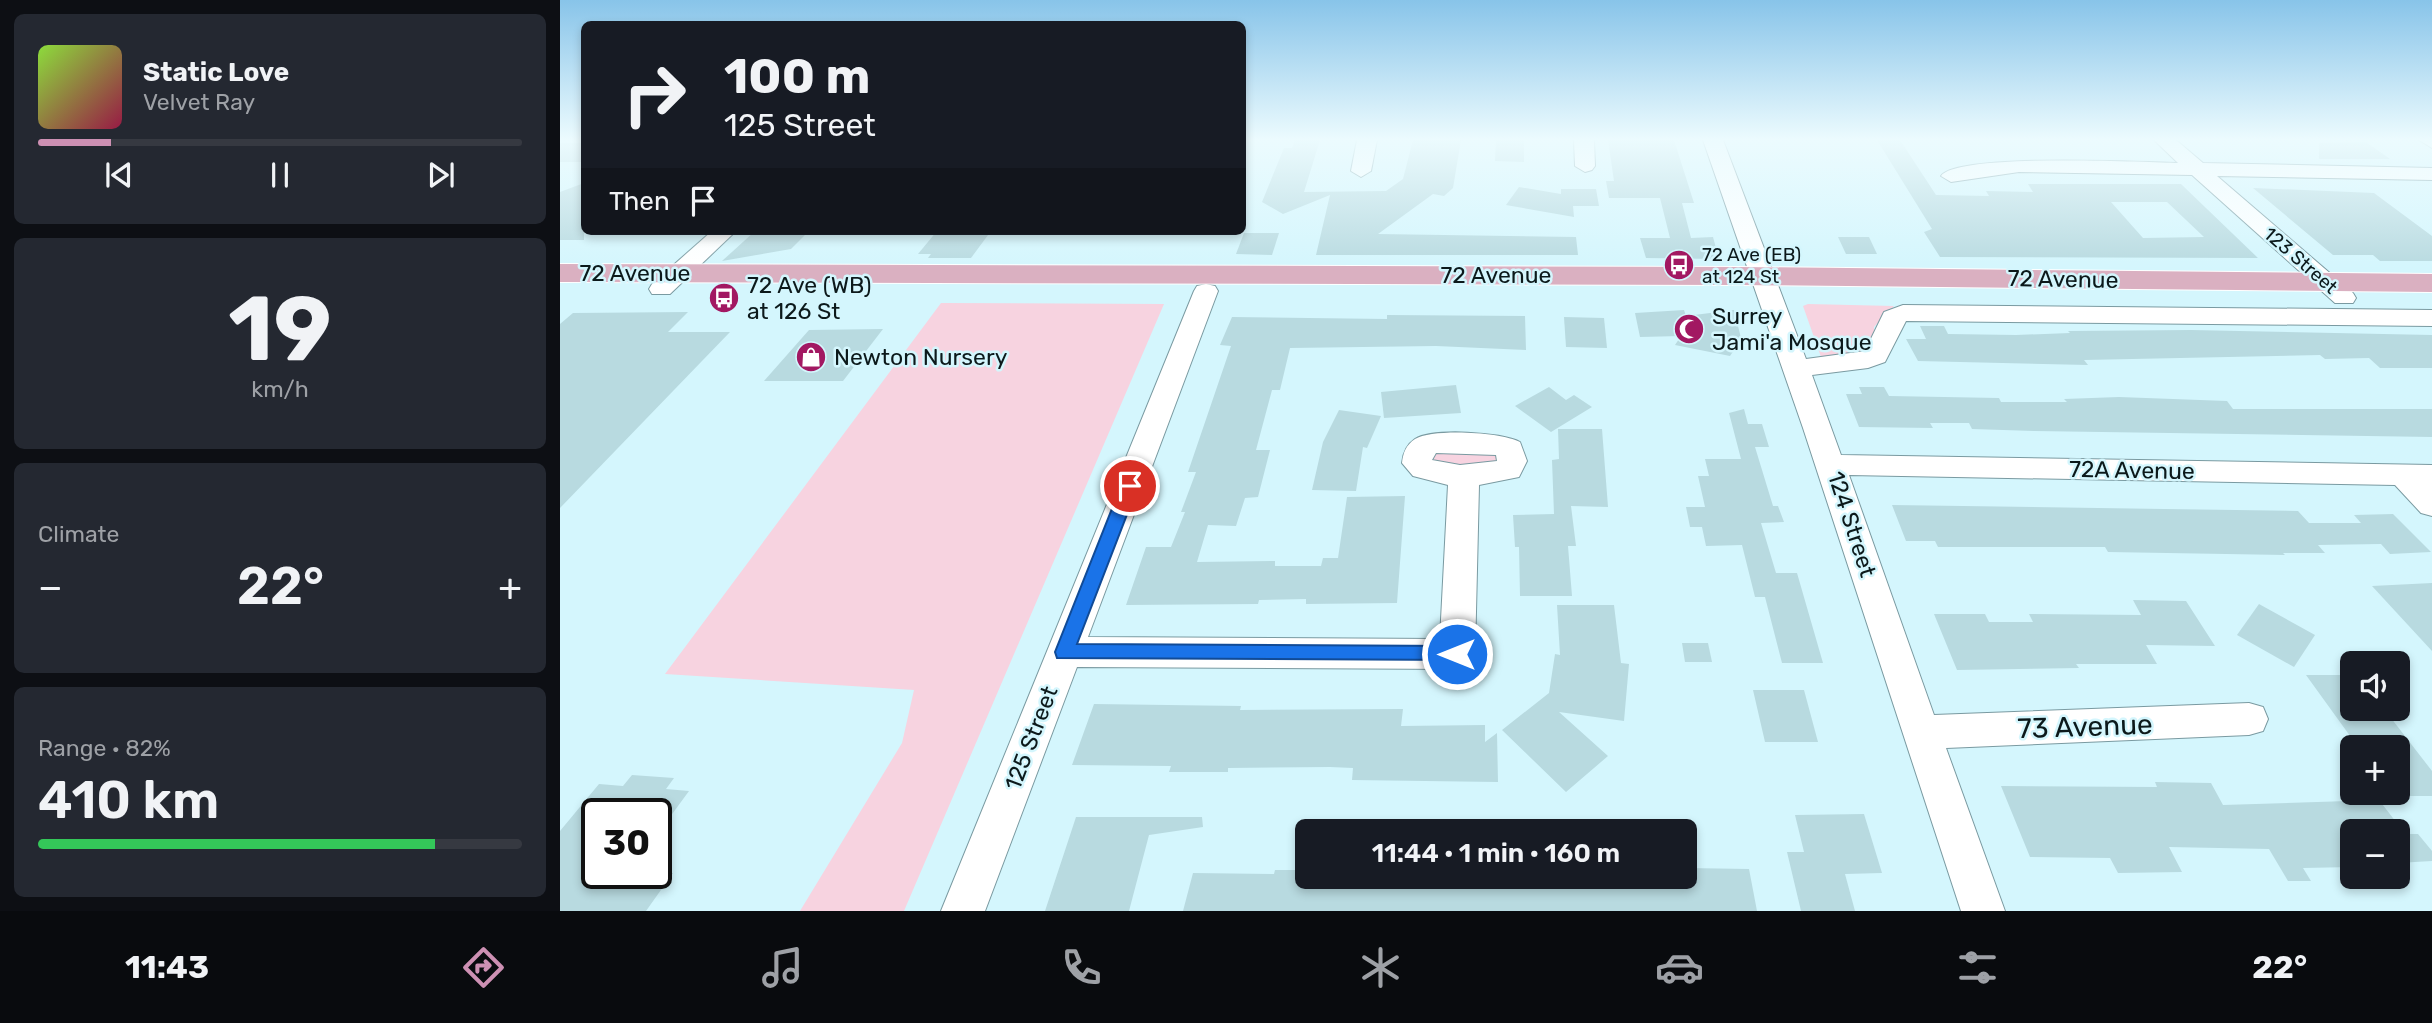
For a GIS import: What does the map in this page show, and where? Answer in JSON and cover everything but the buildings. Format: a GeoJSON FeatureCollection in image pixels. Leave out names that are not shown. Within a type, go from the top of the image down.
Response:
{"type":"FeatureCollection","features":[{"type":"Feature","properties":{"kind":"main road","name":"72 Avenue"},"geometry":{"type":"LineString","coordinates":[[560,273],[669,281],[1206,291],[1768,284]]}},
{"type":"Feature","properties":{"kind":"main road","name":"72 Avenue"},"geometry":{"type":"LineString","coordinates":[[560,289],[669,281],[1768,284],[2334,289],[2432,283]]}},
{"type":"Feature","properties":{"kind":"main road","name":"72 Avenue"},"geometry":{"type":"LineString","coordinates":[[2334,289],[2432,299]]}},
{"type":"Feature","properties":{"kind":"street","name":"124 Street"},"geometry":{"type":"LineString","coordinates":[[1729,183],[1832,465],[1983,911]]}},
{"type":"Feature","properties":{"kind":"street","name":"123 Street"},"geometry":{"type":"LineString","coordinates":[[2212,183],[2334,289]]}},
{"type":"Feature","properties":{"kind":"street"},"geometry":{"type":"LineString","coordinates":[[669,281],[721,235]]}},
{"type":"Feature","properties":{"kind":"street","name":"125 Street"},"geometry":{"type":"LineString","coordinates":[[963,911],[1206,291]]}},
{"type":"Feature","properties":{"kind":"street","name":"72 Avenue"},"geometry":{"type":"LineString","coordinates":[[1798,368],[1868,360],[1876,356],[1893,317],[1903,313],[2432,318]]}},
{"type":"Feature","properties":{"kind":"street","name":"72A Avenue"},"geometry":{"type":"LineString","coordinates":[[1832,465],[2418,474]]}},
{"type":"Feature","properties":{"kind":"street"},"geometry":{"type":"LineString","coordinates":[[1064,652],[1457,654],[1464,474]]}},
{"type":"Feature","properties":{"kind":"street"},"geometry":{"type":"LineString","coordinates":[[2418,474],[2432,505]]}},
{"type":"Feature","properties":{"kind":"street","name":"73 Avenue"},"geometry":{"type":"LineString","coordinates":[[1921,732],[2249,719]]}},
{"type":"Feature","properties":{"kind":"shaded area"},"geometry":{"type":"Polygon","coordinates":[[[941,303],[1164,304],[904,911],[800,911],[902,743],[914,690],[665,674],[941,303]]]}},
{"type":"Feature","properties":{"kind":"shaded area"},"geometry":{"type":"Polygon","coordinates":[[[1803,306],[1894,306],[1874,327],[1874,348],[1855,355],[1821,357],[1803,306]]]}},
{"type":"Feature","properties":{"kind":"shaded area"},"geometry":{"type":"Polygon","coordinates":[[[1436,452],[1500,454],[1497,465],[1438,465],[1433,464],[1431,455],[1436,452]]]}},
{"type":"Feature","properties":{"kind":"place","name":"72 Ave (EB) at 124 St"},"geometry":{"type":"Point","coordinates":[1679,265]}},
{"type":"Feature","properties":{"kind":"place","name":"72 Ave (WB) at 126 St"},"geometry":{"type":"Point","coordinates":[724,298]}},
{"type":"Feature","properties":{"kind":"place","name":"Surrey Jami'a Mosque"},"geometry":{"type":"Point","coordinates":[1689,329]}},
{"type":"Feature","properties":{"kind":"place","name":"Newton Nursery"},"geometry":{"type":"Point","coordinates":[811,357]}},
{"type":"Feature","properties":{"kind":"route"},"geometry":{"type":"LineString","coordinates":[[1130,486],[1064,652],[1457,654]]}}]}
